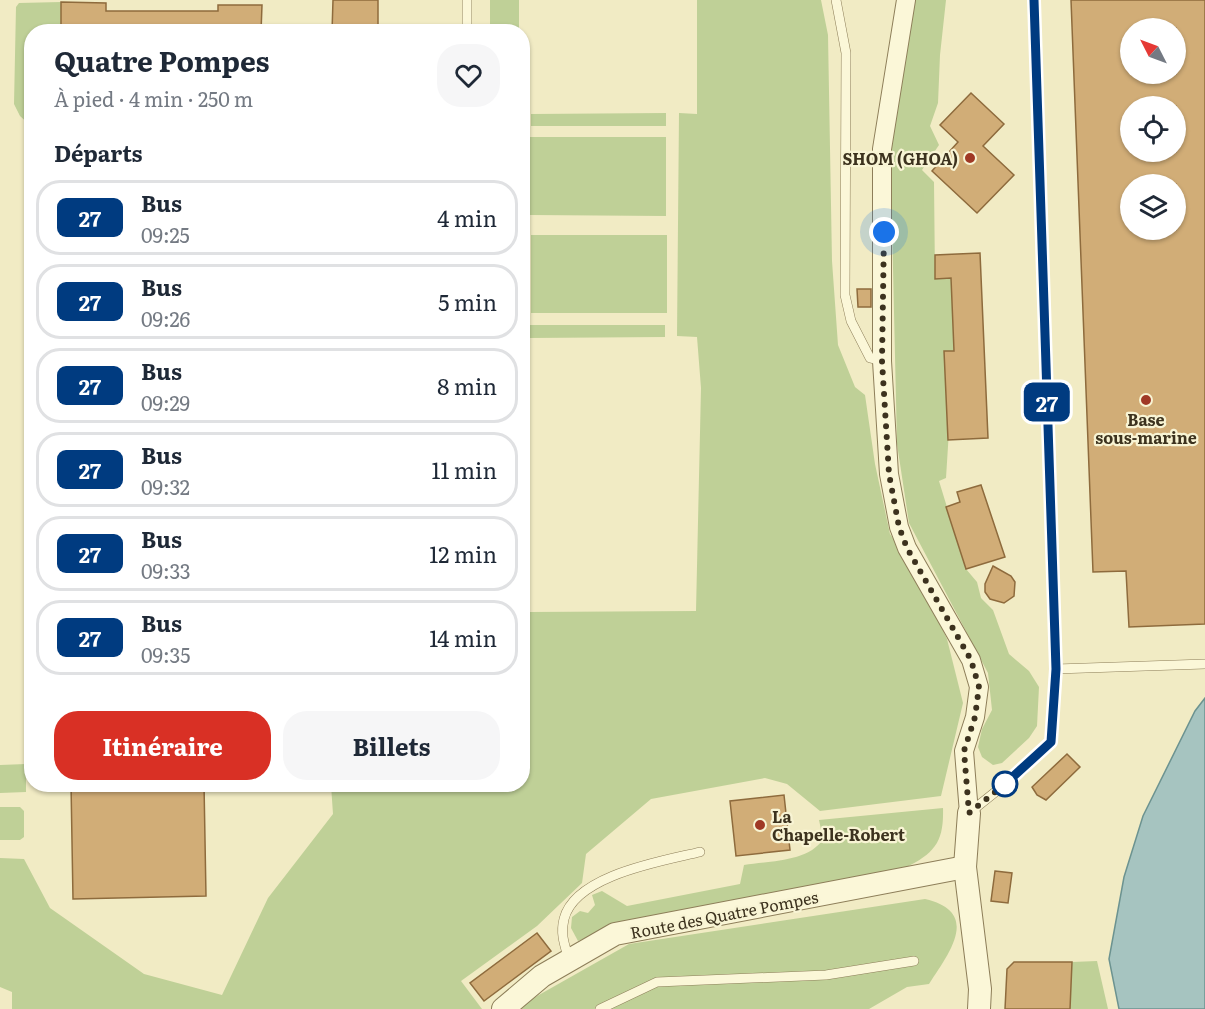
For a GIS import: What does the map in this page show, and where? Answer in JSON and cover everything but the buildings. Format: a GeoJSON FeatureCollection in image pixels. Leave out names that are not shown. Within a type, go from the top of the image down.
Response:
{"type":"FeatureCollection","features":[{"type":"Feature","properties":{"kind":"street"},"geometry":{"type":"LineString","coordinates":[[906,0],[882,149],[882,361],[889,474],[899,527],[907,548],[971,660],[979,687],[975,717],[964,751],[969,813],[965,867],[980,989],[980,1009]]}},
{"type":"Feature","properties":{"kind":"street","name":"Route des Quatre Pompes"},"geometry":{"type":"LineString","coordinates":[[503,1009],[525,989],[569,960],[615,934],[965,867]]}},
{"type":"Feature","properties":{"kind":"lane"},"geometry":{"type":"LineString","coordinates":[[467,0],[467,24]]}},
{"type":"Feature","properties":{"kind":"lane"},"geometry":{"type":"LineString","coordinates":[[836,0],[846,53],[845,295],[851,321],[870,358],[882,361]]}},
{"type":"Feature","properties":{"kind":"lane"},"geometry":{"type":"LineString","coordinates":[[969,813],[1023,770],[1051,742],[1056,669],[1034,0]]}},
{"type":"Feature","properties":{"kind":"lane"},"geometry":{"type":"LineString","coordinates":[[1056,669],[1205,664]]}},
{"type":"Feature","properties":{"kind":"lane"},"geometry":{"type":"LineString","coordinates":[[569,960],[562,939],[564,918],[576,901],[595,885],[630,870],[700,852]]}},
{"type":"Feature","properties":{"kind":"lane"},"geometry":{"type":"LineString","coordinates":[[600,1009],[657,982],[826,975],[914,961]]}},
{"type":"Feature","properties":{"kind":"green space"},"geometry":{"type":"Polygon","coordinates":[[[490,0],[519,0],[519,24],[490,24],[490,0]]]}},
{"type":"Feature","properties":{"kind":"green space"},"geometry":{"type":"Polygon","coordinates":[[[697,0],[821,0],[828,35],[832,261],[838,345],[855,387],[865,395],[875,464],[890,534],[914,568],[947,639],[963,703],[941,796],[820,811],[787,784],[765,778],[651,799],[586,854],[582,883],[537,926],[461,981],[482,1009],[12,1009],[12,992],[0,987],[0,858],[24,859],[50,908],[144,974],[222,995],[268,898],[333,814],[331,792],[530,792],[530,612],[696,611],[701,388],[697,337],[677,336],[679,113],[697,114],[697,0]]]}},
{"type":"Feature","properties":{"kind":"green space"},"geometry":{"type":"Polygon","coordinates":[[[912,0],[946,0],[938,103],[930,126],[939,145],[922,170],[934,182],[935,278],[951,278],[954,351],[946,478],[939,481],[966,569],[977,582],[981,598],[993,610],[1009,654],[1029,671],[1039,687],[1037,726],[1029,738],[1002,763],[993,765],[982,757],[978,747],[982,729],[992,710],[988,673],[909,523],[897,444],[890,136],[912,0]]]}},
{"type":"Feature","properties":{"kind":"green space"},"geometry":{"type":"Polygon","coordinates":[[[61,2],[61,24],[24,24],[24,120],[14,104],[16,7],[19,3],[61,2]]]}},
{"type":"Feature","properties":{"kind":"green space"},"geometry":{"type":"Polygon","coordinates":[[[666,113],[666,126],[531,126],[531,114],[666,113]]]}},
{"type":"Feature","properties":{"kind":"green space"},"geometry":{"type":"Polygon","coordinates":[[[530,137],[666,137],[666,216],[530,215],[530,137]]]}},
{"type":"Feature","properties":{"kind":"green space"},"geometry":{"type":"Polygon","coordinates":[[[531,235],[667,235],[667,313],[531,313],[531,235]]]}},
{"type":"Feature","properties":{"kind":"green space"},"geometry":{"type":"Polygon","coordinates":[[[530,325],[665,325],[665,337],[530,338],[530,325]]]}},
{"type":"Feature","properties":{"kind":"green space"},"geometry":{"type":"Polygon","coordinates":[[[24,764],[24,792],[26,792],[0,793],[0,765],[24,764]]]}},
{"type":"Feature","properties":{"kind":"green space"},"geometry":{"type":"Polygon","coordinates":[[[0,807],[20,807],[24,811],[24,837],[20,840],[0,840],[0,807]]]}},
{"type":"Feature","properties":{"kind":"green space"},"geometry":{"type":"Polygon","coordinates":[[[943,808],[942,830],[936,845],[924,857],[905,868],[612,927],[578,941],[571,928],[572,917],[580,911],[588,913],[595,905],[592,895],[602,891],[627,906],[740,884],[744,865],[787,859],[817,847],[823,839],[819,820],[943,808]]]}},
{"type":"Feature","properties":{"kind":"green space"},"geometry":{"type":"Polygon","coordinates":[[[925,899],[942,905],[952,913],[956,923],[956,934],[952,946],[929,984],[907,987],[869,1009],[521,1009],[530,1000],[629,944],[925,899]]]}},
{"type":"Feature","properties":{"kind":"green space"},"geometry":{"type":"Polygon","coordinates":[[[1097,961],[1108,1009],[1070,1009],[1072,962],[1097,961]]]}},
{"type":"Feature","properties":{"kind":"water"},"geometry":{"type":"Polygon","coordinates":[[[1205,698],[1205,1009],[1119,1009],[1109,959],[1124,877],[1143,816],[1195,711],[1205,698]]]}},
{"type":"Feature","properties":{"kind":"bus line","name":"27"},"geometry":{"type":"LineString","coordinates":[[1005,784],[1051,742],[1056,669],[1034,0]]}},
{"type":"Feature","properties":{"kind":"place","name":"SHOM (GHOA)"},"geometry":{"type":"Point","coordinates":[970,158]}},
{"type":"Feature","properties":{"kind":"place","name":"Base sous-marine"},"geometry":{"type":"Point","coordinates":[1146,400]}},
{"type":"Feature","properties":{"kind":"place","name":"La Chapelle-Robert"},"geometry":{"type":"Point","coordinates":[760,825]}},
{"type":"Feature","properties":{"kind":"route"},"geometry":{"type":"LineString","coordinates":[[884,232],[882,361],[889,474],[899,527],[907,548],[971,660],[979,687],[975,717],[964,751],[969,813],[1005,784]]}}]}
